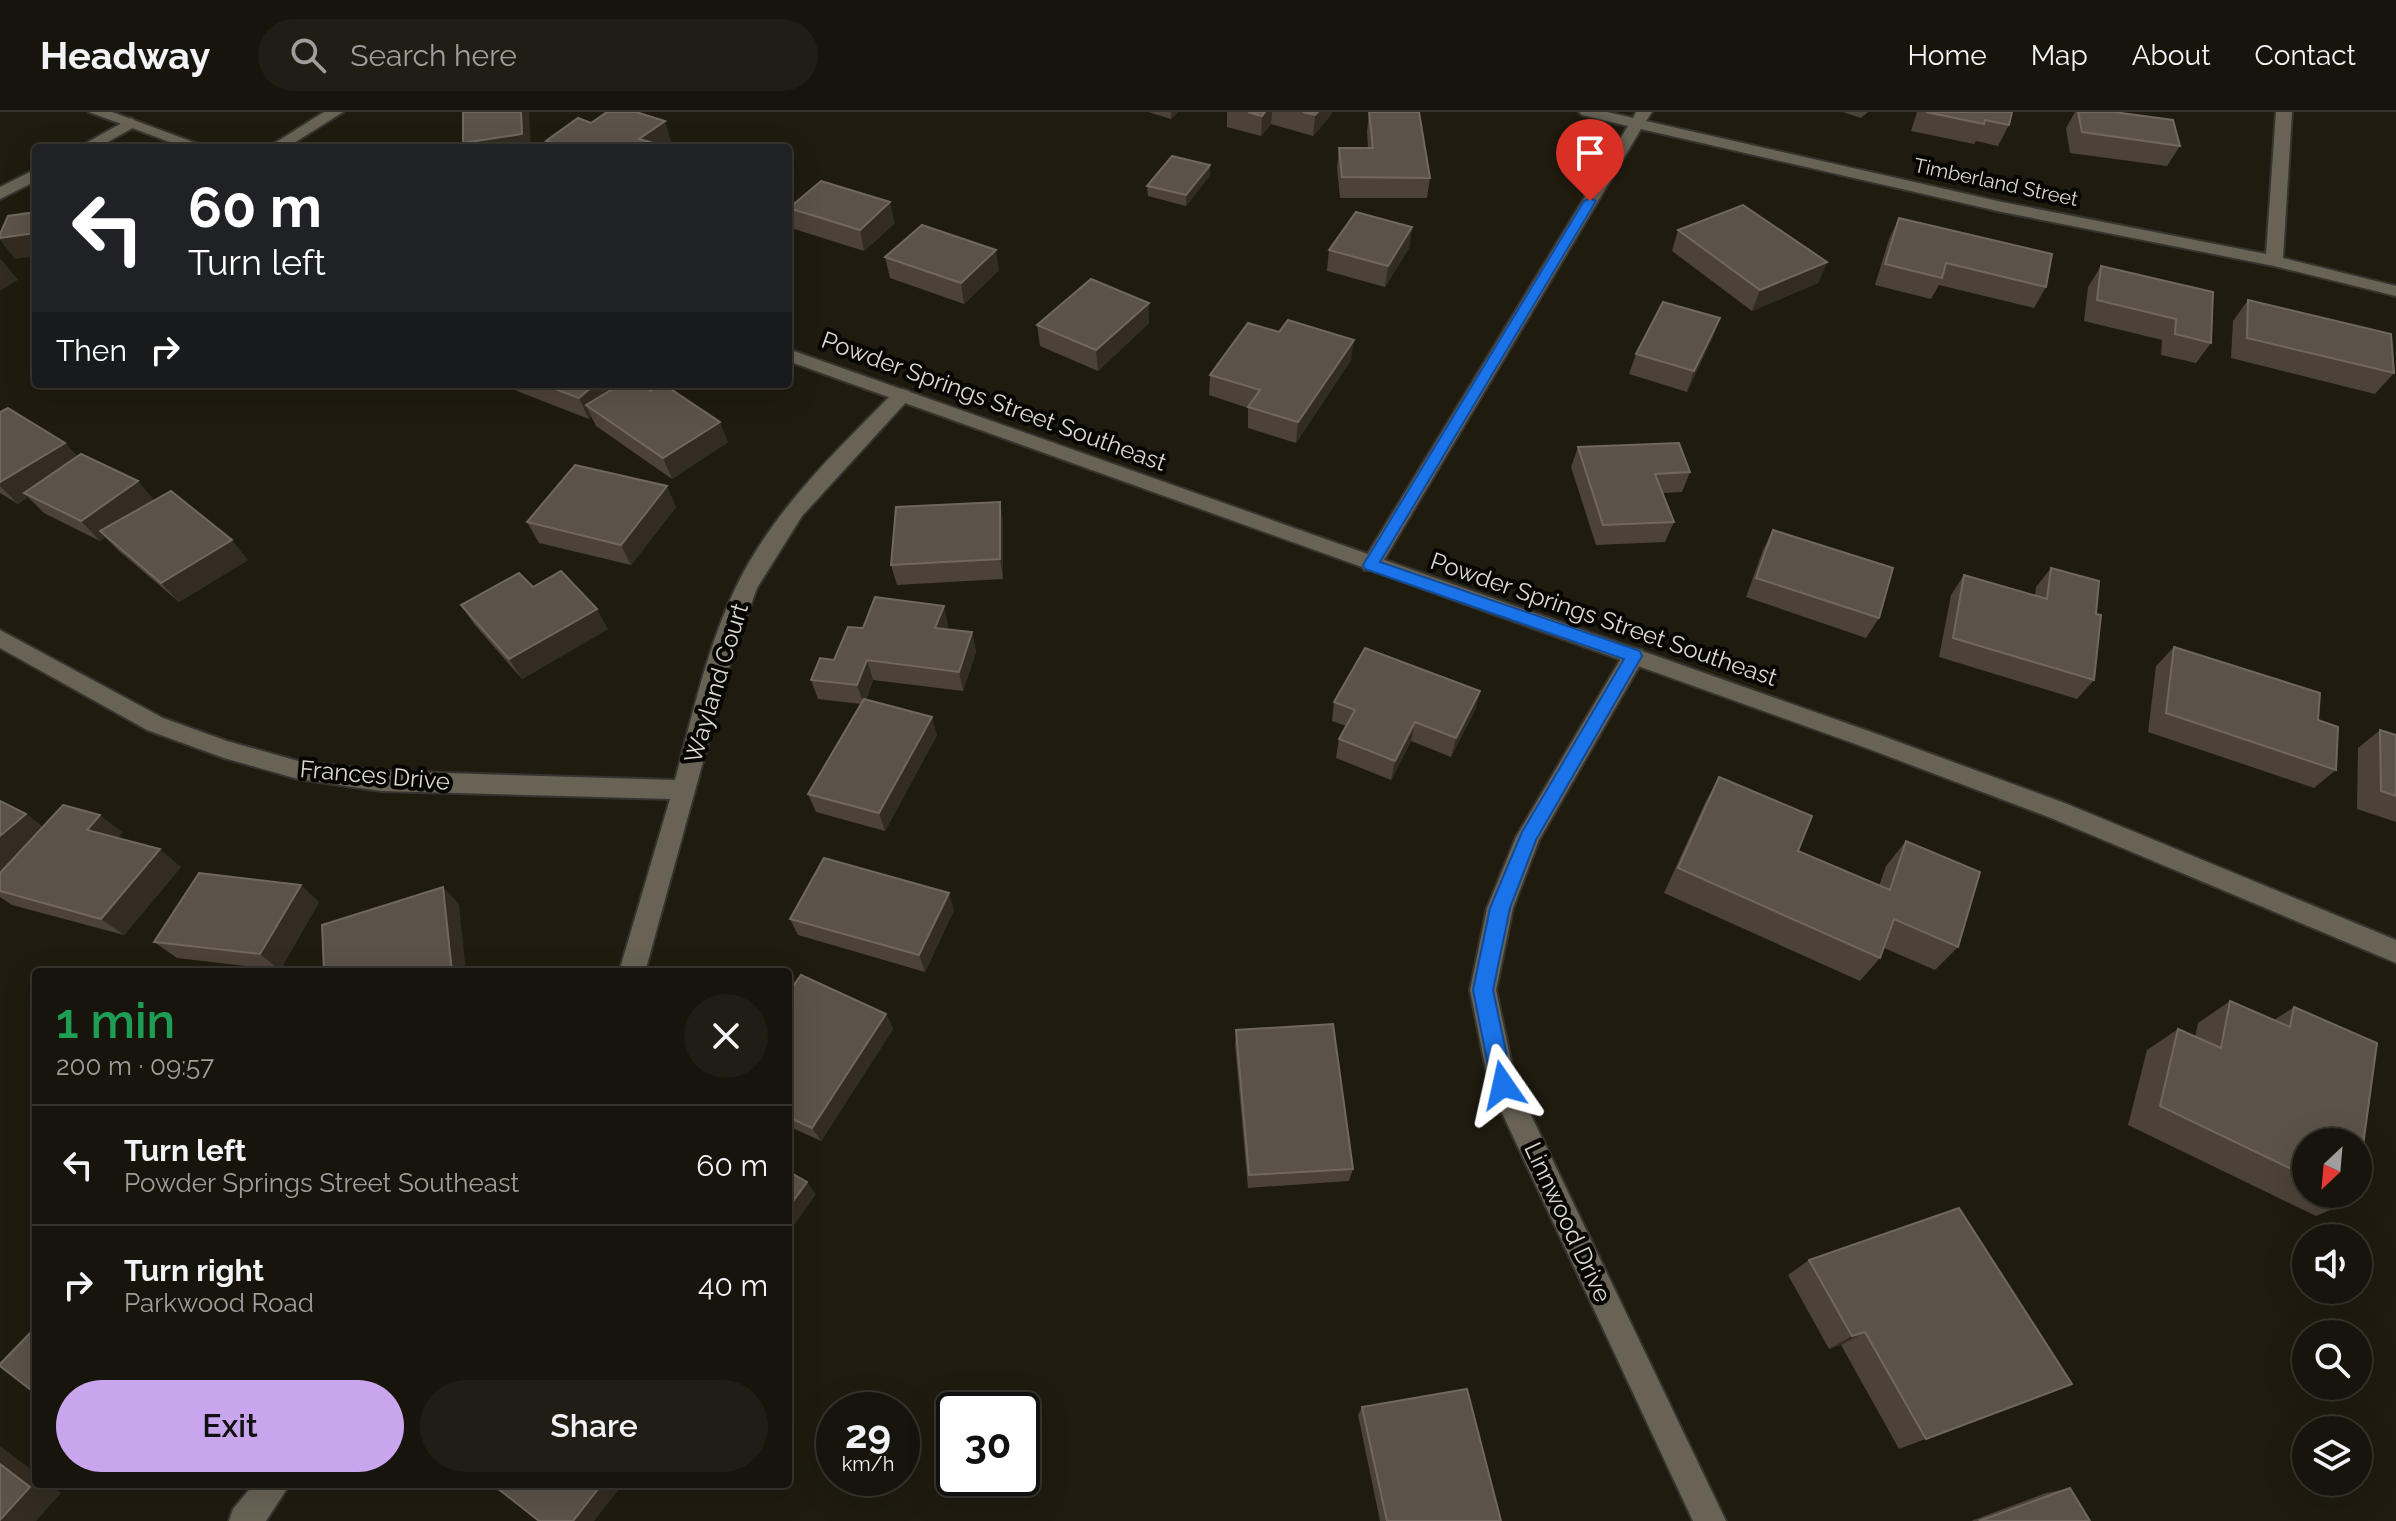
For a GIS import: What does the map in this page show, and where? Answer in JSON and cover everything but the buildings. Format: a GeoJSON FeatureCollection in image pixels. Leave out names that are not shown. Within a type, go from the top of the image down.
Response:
{"type":"FeatureCollection","features":[{"type":"Feature","properties":{"kind":"street"},"geometry":{"type":"LineString","coordinates":[[97,112],[190,144]]}},
{"type":"Feature","properties":{"kind":"street"},"geometry":{"type":"LineString","coordinates":[[282,144],[335,112]]}},
{"type":"Feature","properties":{"kind":"street","name":"Timberland Street"},"geometry":{"type":"LineString","coordinates":[[1587,112],[1640,118],[2002,207],[2274,261],[2396,291]]}},
{"type":"Feature","properties":{"kind":"street"},"geometry":{"type":"LineString","coordinates":[[2274,261],[2284,112]]}},
{"type":"Feature","properties":{"kind":"street"},"geometry":{"type":"LineString","coordinates":[[1371,565],[1640,118]]}},
{"type":"Feature","properties":{"kind":"street"},"geometry":{"type":"LineString","coordinates":[[92,144],[131,123]]}},
{"type":"Feature","properties":{"kind":"street"},"geometry":{"type":"LineString","coordinates":[[0,194],[32,176]]}},
{"type":"Feature","properties":{"kind":"street","name":"Powder Springs Street Southeast"},"geometry":{"type":"LineString","coordinates":[[792,356],[2059,811],[2396,952]]}},
{"type":"Feature","properties":{"kind":"street","name":"Wayland Court"},"geometry":{"type":"LineString","coordinates":[[633,968],[728,635],[747,586],[777,536],[821,482],[902,395]]}},
{"type":"Feature","properties":{"kind":"street","name":"Frances Drive"},"geometry":{"type":"LineString","coordinates":[[0,638],[155,724],[224,749],[298,770],[381,781],[683,790]]}},
{"type":"Feature","properties":{"kind":"street","name":"Linnwood Drive"},"geometry":{"type":"LineString","coordinates":[[1634,656],[1528,837],[1500,908],[1483,990],[1503,1085],[1710,1521]]}},
{"type":"Feature","properties":{"kind":"street"},"geometry":{"type":"LineString","coordinates":[[245,1521],[271,1488]]}},
{"type":"Feature","properties":{"kind":"route"},"geometry":{"type":"LineString","coordinates":[[1503,1085],[1483,990],[1500,908],[1528,837],[1634,656],[1371,565],[1590,201]]}}]}
